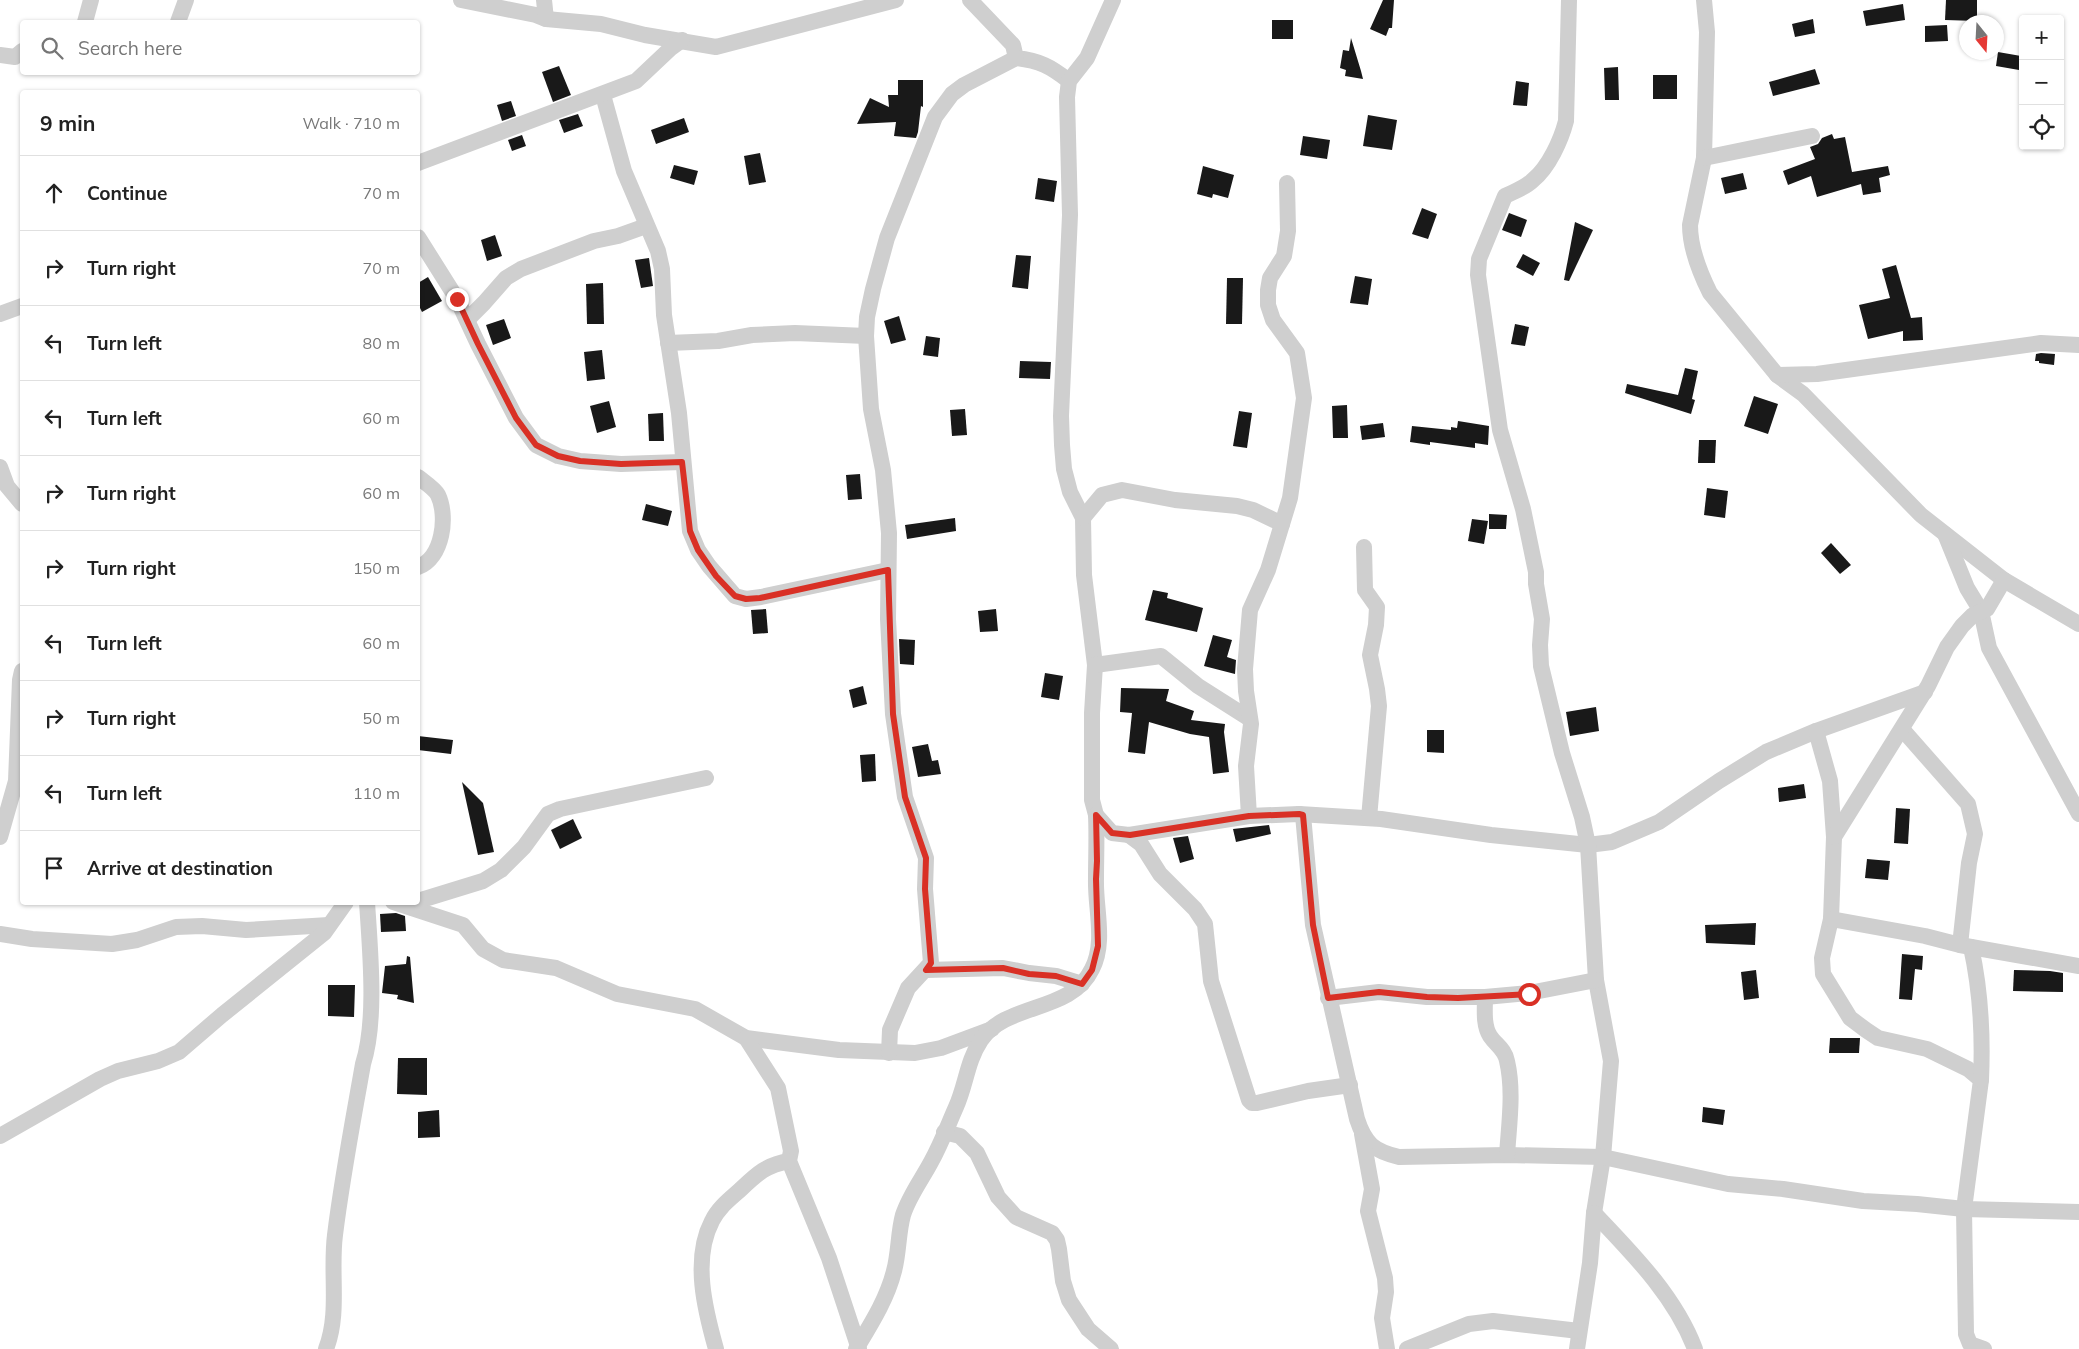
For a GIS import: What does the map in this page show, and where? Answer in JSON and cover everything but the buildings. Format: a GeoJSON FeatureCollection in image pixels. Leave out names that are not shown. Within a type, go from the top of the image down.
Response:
{"type":"FeatureCollection","features":[{"type":"Feature","properties":{"kind":"street"},"geometry":{"type":"LineString","coordinates":[[85,20],[90,0]]}},
{"type":"Feature","properties":{"kind":"street"},"geometry":{"type":"LineString","coordinates":[[179,20],[186,0]]}},
{"type":"Feature","properties":{"kind":"street"},"geometry":{"type":"LineString","coordinates":[[461,0],[536,14],[546,19],[600,24],[645,35],[716,46],[896,0]]}},
{"type":"Feature","properties":{"kind":"street"},"geometry":{"type":"LineString","coordinates":[[544,0],[546,19]]}},
{"type":"Feature","properties":{"kind":"street"},"geometry":{"type":"LineString","coordinates":[[970,0],[1014,45],[1016,58]]}},
{"type":"Feature","properties":{"kind":"street"},"geometry":{"type":"LineString","coordinates":[[858,1348],[889,1288],[898,1256],[903,1216],[911,1197],[941,1144],[944,1132],[957,1106],[972,1054],[987,1032],[1003,1020],[1059,999],[1082,984],[1092,970],[1098,946],[1096,815],[1092,800],[1092,713],[1095,665],[1084,575],[1082,518],[1070,492],[1064,469],[1061,416],[1070,214],[1067,97],[1069,81],[1087,58],[1113,0]]}},
{"type":"Feature","properties":{"kind":"street"},"geometry":{"type":"LineString","coordinates":[[1570,0],[1566,121],[1563,132],[1538,176],[1524,188],[1505,196],[1479,259],[1478,275],[1500,430],[1523,509],[1536,572],[1536,584],[1542,619],[1541,666],[1562,753],[1582,818],[1588,845],[1596,980],[1611,1061],[1603,1157],[1577,1349]]}},
{"type":"Feature","properties":{"kind":"street"},"geometry":{"type":"LineString","coordinates":[[1704,0],[1707,32],[1704,158],[1690,224],[1690,234],[1703,279],[1710,293],[1777,375],[1803,394],[1921,515],[2004,580],[2079,624]]}},
{"type":"Feature","properties":{"kind":"street"},"geometry":{"type":"LineString","coordinates":[[420,162],[636,81],[682,40]]}},
{"type":"Feature","properties":{"kind":"street"},"geometry":{"type":"LineString","coordinates":[[0,55],[15,56],[20,52]]}},
{"type":"Feature","properties":{"kind":"street"},"geometry":{"type":"LineString","coordinates":[[889,1053],[890,1030],[908,988],[931,963],[925,889],[926,858],[905,797],[897,753],[892,705],[888,524],[883,470],[870,410],[866,336],[873,289],[887,238],[935,118],[952,94],[964,85],[1016,58],[1036,60],[1051,67],[1069,81]]}},
{"type":"Feature","properties":{"kind":"street"},"geometry":{"type":"LineString","coordinates":[[603,95],[624,171],[658,251],[662,269],[664,315],[679,413],[682,462],[690,531],[694,542],[716,576],[735,596],[746,599],[760,598],[888,570]]}},
{"type":"Feature","properties":{"kind":"street"},"geometry":{"type":"LineString","coordinates":[[1704,158],[1812,136]]}},
{"type":"Feature","properties":{"kind":"street"},"geometry":{"type":"LineString","coordinates":[[1249,816],[1246,766],[1250,742],[1250,718],[1245,669],[1250,610],[1268,570],[1290,498],[1304,398],[1297,353],[1273,320],[1268,305],[1270,278],[1284,256],[1288,231],[1287,183]]}},
{"type":"Feature","properties":{"kind":"street"},"geometry":{"type":"LineString","coordinates":[[468,319],[484,304],[506,278],[521,269],[594,241],[618,236],[646,226]]}},
{"type":"Feature","properties":{"kind":"street"},"geometry":{"type":"LineString","coordinates":[[420,240],[468,319],[478,344],[516,418],[536,445],[558,456],[580,461],[621,464],[682,462]]}},
{"type":"Feature","properties":{"kind":"street"},"geometry":{"type":"LineString","coordinates":[[0,314],[20,307]]}},
{"type":"Feature","properties":{"kind":"street"},"geometry":{"type":"LineString","coordinates":[[668,343],[718,341],[752,335],[795,333],[866,336]]}},
{"type":"Feature","properties":{"kind":"street"},"geometry":{"type":"LineString","coordinates":[[1777,375],[1817,374],[2041,343],[2079,345]]}},
{"type":"Feature","properties":{"kind":"street"},"geometry":{"type":"LineString","coordinates":[[0,467],[7,486],[20,502]]}},
{"type":"Feature","properties":{"kind":"street"},"geometry":{"type":"LineString","coordinates":[[420,479],[437,492],[442,525],[441,542],[432,556],[420,566]]}},
{"type":"Feature","properties":{"kind":"street"},"geometry":{"type":"LineString","coordinates":[[1082,518],[1102,495],[1122,490],[1183,501],[1237,506],[1253,510],[1282,524]]}},
{"type":"Feature","properties":{"kind":"street"},"geometry":{"type":"LineString","coordinates":[[1944,534],[1967,588],[1981,611],[1989,648],[2079,814]]}},
{"type":"Feature","properties":{"kind":"street"},"geometry":{"type":"LineString","coordinates":[[1364,547],[1365,590],[1375,602],[1378,614],[1370,655],[1379,706],[1369,818]]}},
{"type":"Feature","properties":{"kind":"street"},"geometry":{"type":"LineString","coordinates":[[1834,837],[1925,692],[1947,646],[1962,626],[1990,604],[2004,580]]}},
{"type":"Feature","properties":{"kind":"street"},"geometry":{"type":"LineString","coordinates":[[1095,665],[1160,656],[1198,686],[1250,718]]}},
{"type":"Feature","properties":{"kind":"street"},"geometry":{"type":"LineString","coordinates":[[0,837],[16,781],[20,680]]}},
{"type":"Feature","properties":{"kind":"street"},"geometry":{"type":"LineString","coordinates":[[1096,815],[1112,833],[1130,835],[1249,816],[1299,814],[1369,818],[1491,835],[1588,845],[1612,842],[1659,822],[1766,752],[1816,731],[1925,692]]}},
{"type":"Feature","properties":{"kind":"street"},"geometry":{"type":"LineString","coordinates":[[1902,729],[1968,804],[1973,818],[1975,834],[1969,863],[1966,946],[1980,993],[1982,1049],[1981,1080],[1964,1209],[1966,1334],[1973,1347]]}},
{"type":"Feature","properties":{"kind":"street"},"geometry":{"type":"LineString","coordinates":[[1816,731],[1830,781],[1834,837],[1831,919],[1822,958],[1823,974],[1850,1018],[1878,1038],[1927,1049],[1968,1069],[1981,1080]]}},
{"type":"Feature","properties":{"kind":"street"},"geometry":{"type":"LineString","coordinates":[[420,899],[483,881],[502,870],[524,847],[548,814],[560,808],[706,778]]}},
{"type":"Feature","properties":{"kind":"street"},"geometry":{"type":"LineString","coordinates":[[1299,814],[1303,815],[1313,925],[1328,998],[1362,1134],[1372,1189],[1368,1211],[1385,1278],[1386,1292],[1382,1318],[1387,1349]]}},
{"type":"Feature","properties":{"kind":"street"},"geometry":{"type":"LineString","coordinates":[[1130,835],[1141,844],[1160,874],[1195,909],[1204,924],[1211,981],[1249,1100],[1252,1103],[1257,1103],[1308,1091],[1350,1085]]}},
{"type":"Feature","properties":{"kind":"street"},"geometry":{"type":"LineString","coordinates":[[0,1136],[100,1079],[118,1071],[158,1061],[179,1052],[324,933],[344,905]]}},
{"type":"Feature","properties":{"kind":"street"},"geometry":{"type":"LineString","coordinates":[[326,1349],[333,1322],[335,1236],[343,1174],[362,1064],[368,1049],[370,1029],[370,962],[367,905]]}},
{"type":"Feature","properties":{"kind":"street"},"geometry":{"type":"LineString","coordinates":[[412,905],[463,925],[483,949],[503,960],[556,968],[617,994],[695,1009],[746,1038],[806,1047],[889,1053],[926,1052],[992,1029]]}},
{"type":"Feature","properties":{"kind":"street"},"geometry":{"type":"LineString","coordinates":[[1831,919],[2079,966]]}},
{"type":"Feature","properties":{"kind":"street"},"geometry":{"type":"LineString","coordinates":[[0,934],[32,939],[112,944],[136,940],[176,927],[202,926],[246,930],[329,925]]}},
{"type":"Feature","properties":{"kind":"street"},"geometry":{"type":"LineString","coordinates":[[926,970],[1003,968],[1029,974],[1056,976],[1082,984]]}},
{"type":"Feature","properties":{"kind":"street"},"geometry":{"type":"LineString","coordinates":[[1328,998],[1379,992],[1427,997],[1485,997],[1529,994],[1596,980]]}},
{"type":"Feature","properties":{"kind":"street"},"geometry":{"type":"LineString","coordinates":[[1485,997],[1486,1026],[1489,1034],[1505,1052],[1508,1068],[1510,1109],[1507,1155]]}},
{"type":"Feature","properties":{"kind":"street"},"geometry":{"type":"LineString","coordinates":[[746,1038],[778,1088],[791,1151],[789,1161],[829,1258],[858,1348]]}},
{"type":"Feature","properties":{"kind":"street"},"geometry":{"type":"LineString","coordinates":[[944,1132],[960,1136],[977,1153],[998,1197],[1012,1214],[1025,1223],[1052,1234],[1057,1240],[1063,1281],[1069,1300],[1088,1330],[1111,1349]]}},
{"type":"Feature","properties":{"kind":"street"},"geometry":{"type":"LineString","coordinates":[[1362,1134],[1368,1143],[1384,1154],[1399,1157],[1507,1155],[1603,1157],[1728,1184],[1783,1189],[1863,1201],[1964,1209],[2079,1212]]}},
{"type":"Feature","properties":{"kind":"street"},"geometry":{"type":"LineString","coordinates":[[716,1349],[704,1296],[702,1263],[712,1221],[721,1207],[760,1172],[774,1164],[789,1161]]}},
{"type":"Feature","properties":{"kind":"street"},"geometry":{"type":"LineString","coordinates":[[1594,1213],[1629,1250],[1662,1291],[1701,1349]]}},
{"type":"Feature","properties":{"kind":"street"},"geometry":{"type":"LineString","coordinates":[[1407,1349],[1470,1324],[1493,1321],[1579,1332]]}},
{"type":"Feature","properties":{"kind":"street"},"geometry":{"type":"LineString","coordinates":[[1688,1329],[1695,1349]]}},
{"type":"Feature","properties":{"kind":"route"},"geometry":{"type":"LineString","coordinates":[[457,299],[516,418],[536,445],[558,456],[580,461],[621,464],[682,462],[690,531],[694,542],[716,576],[735,596],[746,599],[760,598],[888,570],[888,619],[897,753],[905,797],[926,858],[925,889],[931,963],[926,970],[1003,968],[1029,974],[1056,976],[1082,984],[1092,970],[1098,946],[1096,815],[1112,833],[1130,835],[1249,816],[1299,814],[1303,815],[1313,925],[1328,998],[1379,992],[1458,998],[1529,994]]}}]}
